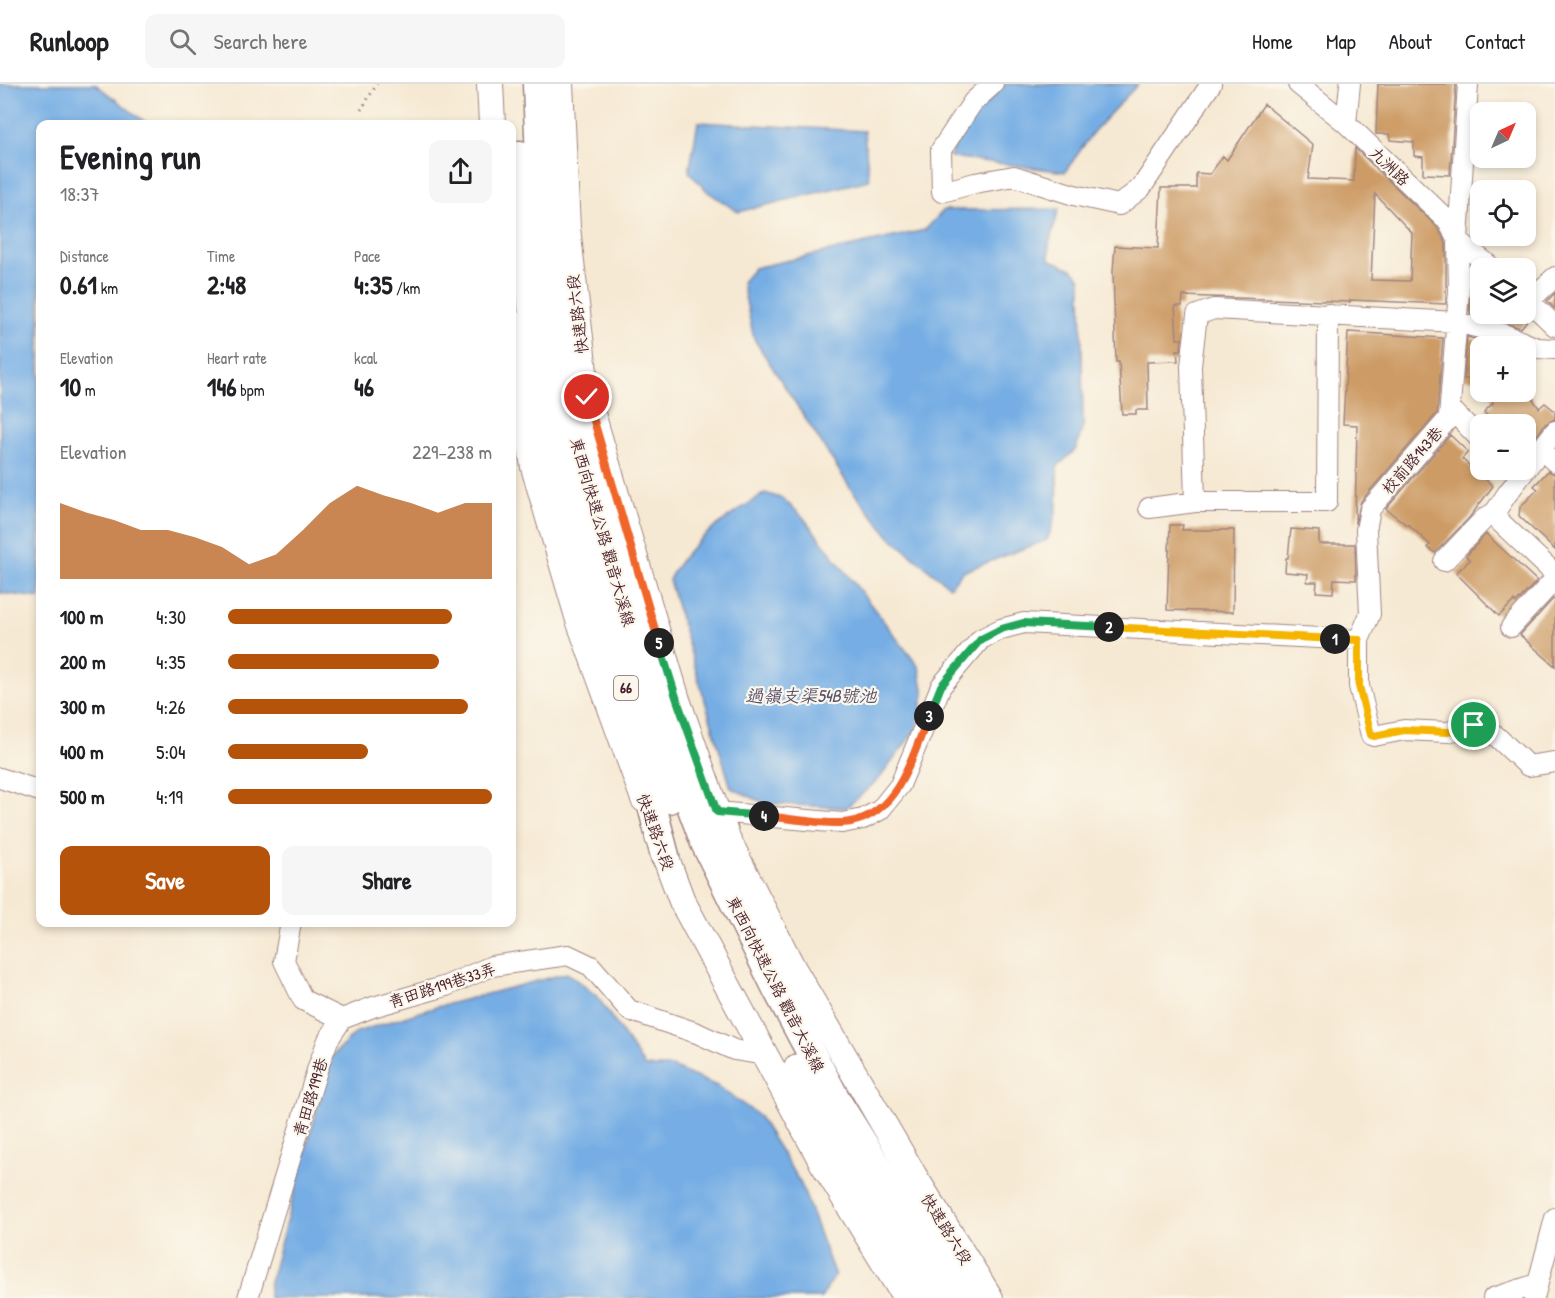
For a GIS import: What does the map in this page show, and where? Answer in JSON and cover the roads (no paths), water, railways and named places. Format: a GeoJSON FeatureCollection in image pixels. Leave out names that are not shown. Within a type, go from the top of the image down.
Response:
{"type":"FeatureCollection","features":[{"type":"Feature","properties":{"kind":"highway","name":"東西向快速公路 觀音大溪線"},"geometry":{"type":"LineString","coordinates":[[518,84],[522,195],[534,330],[564,483],[656,712],[705,843],[778,992],[839,1105],[960,1298]]}},
{"type":"Feature","properties":{"kind":"highway","name":"東西向快速公路 觀音大溪線"},"geometry":{"type":"LineString","coordinates":[[537,84],[541,185],[561,366],[637,723],[708,891],[819,1109],[896,1240],[934,1298]]}},
{"type":"Feature","properties":{"kind":"highway"},"geometry":{"type":"LineString","coordinates":[[611,601],[720,821]]}},
{"type":"Feature","properties":{"kind":"highway"},"geometry":{"type":"LineString","coordinates":[[611,601],[665,856]]}},
{"type":"Feature","properties":{"kind":"main road"},"geometry":{"type":"LineString","coordinates":[[490,84],[492,120]]}},
{"type":"Feature","properties":{"kind":"main road","name":"快速路六段"},"geometry":{"type":"LineString","coordinates":[[560,84],[567,228],[587,397],[674,689],[720,821],[792,967],[914,1176],[990,1298]]}},
{"type":"Feature","properties":{"kind":"main road","name":"快速路六段"},"geometry":{"type":"LineString","coordinates":[[516,350],[534,467],[579,620],[682,902],[825,1165],[906,1298]]}},
{"type":"Feature","properties":{"kind":"street"},"geometry":{"type":"LineString","coordinates":[[993,84],[973,102],[941,150],[942,192],[1014,176],[1074,195],[1119,205],[1141,188],[1211,84]]}},
{"type":"Feature","properties":{"kind":"street","name":"九洲路"},"geometry":{"type":"LineString","coordinates":[[1298,84],[1346,123],[1447,220],[1458,240],[1480,258]]}},
{"type":"Feature","properties":{"kind":"street"},"geometry":{"type":"LineString","coordinates":[[1346,123],[1350,84]]}},
{"type":"Feature","properties":{"kind":"street","name":"校前路143巷"},"geometry":{"type":"LineString","coordinates":[[1359,640],[1370,614],[1366,530],[1370,508],[1449,418],[1459,291],[1458,240],[1468,84]]}},
{"type":"Feature","properties":{"kind":"street"},"geometry":{"type":"LineString","coordinates":[[1536,292],[1555,277]]}},
{"type":"Feature","properties":{"kind":"street"},"geometry":{"type":"LineString","coordinates":[[1536,308],[1555,326]]}},
{"type":"Feature","properties":{"kind":"street"},"geometry":{"type":"LineString","coordinates":[[1195,502],[1191,366],[1197,315],[1214,309],[1457,322],[1506,335],[1537,348],[1555,350]]}},
{"type":"Feature","properties":{"kind":"street"},"geometry":{"type":"LineString","coordinates":[[1149,508],[1195,502],[1327,502],[1328,314]]}},
{"type":"Feature","properties":{"kind":"street"},"geometry":{"type":"LineString","coordinates":[[1450,408],[1470,429]]}},
{"type":"Feature","properties":{"kind":"street"},"geometry":{"type":"LineString","coordinates":[[1444,561],[1548,456],[1555,431]]}},
{"type":"Feature","properties":{"kind":"street"},"geometry":{"type":"LineString","coordinates":[[1495,512],[1498,520],[1555,577],[1511,627]]}},
{"type":"Feature","properties":{"kind":"street"},"geometry":{"type":"LineString","coordinates":[[720,821],[842,823],[863,819],[880,810],[900,785],[941,686],[981,639],[1001,629],[1023,623],[1359,640],[1359,686],[1371,735],[1404,730],[1448,732],[1474,725],[1495,735],[1528,766],[1555,762]]}},
{"type":"Feature","properties":{"kind":"street"},"geometry":{"type":"LineString","coordinates":[[0,778],[36,790]]}},
{"type":"Feature","properties":{"kind":"street"},"geometry":{"type":"LineString","coordinates":[[290,927],[284,961],[303,1000],[342,1019]]}},
{"type":"Feature","properties":{"kind":"street","name":"青田路199巷33弄"},"geometry":{"type":"LineString","coordinates":[[342,1019],[373,1007],[446,987],[492,966],[568,956],[591,966],[629,1010],[697,1033],[734,1050],[765,1055]]}},
{"type":"Feature","properties":{"kind":"street","name":"青田路199巷"},"geometry":{"type":"LineString","coordinates":[[248,1298],[318,1067],[328,1040],[342,1019]]}},
{"type":"Feature","properties":{"kind":"street"},"geometry":{"type":"LineString","coordinates":[[1493,1298],[1536,1291],[1555,1218]]}},
{"type":"Feature","properties":{"kind":"water"},"geometry":{"type":"Polygon","coordinates":[[[0,84],[95,84],[143,120],[36,120],[36,598],[0,593],[0,84]]]}},
{"type":"Feature","properties":{"kind":"water"},"geometry":{"type":"Polygon","coordinates":[[[1006,84],[1138,84],[1094,131],[1065,172],[950,157],[961,129],[1006,84]]]}},
{"type":"Feature","properties":{"kind":"water"},"geometry":{"type":"Polygon","coordinates":[[[698,122],[864,131],[869,180],[738,212],[708,192],[689,172],[698,122]]]}},
{"type":"Feature","properties":{"kind":"water"},"geometry":{"type":"Polygon","coordinates":[[[1059,209],[1049,244],[1049,259],[1072,269],[1081,279],[1083,426],[1076,449],[1057,467],[1057,504],[1047,540],[962,572],[950,587],[890,537],[851,489],[754,339],[742,282],[754,268],[925,230],[944,210],[1059,209]]]}},
{"type":"Feature","properties":{"kind":"water","name":"過嶺支渠54B號池"},"geometry":{"type":"Polygon","coordinates":[[[765,493],[783,499],[803,517],[919,667],[924,694],[917,728],[879,779],[846,808],[764,803],[731,788],[669,580],[677,566],[698,541],[724,520],[765,493]]]}},
{"type":"Feature","properties":{"kind":"water"},"geometry":{"type":"Polygon","coordinates":[[[567,973],[597,996],[645,1067],[672,1067],[717,1086],[758,1115],[801,1184],[835,1276],[821,1298],[269,1298],[269,1285],[331,1057],[357,1032],[433,1008],[567,973]]]}}]}
